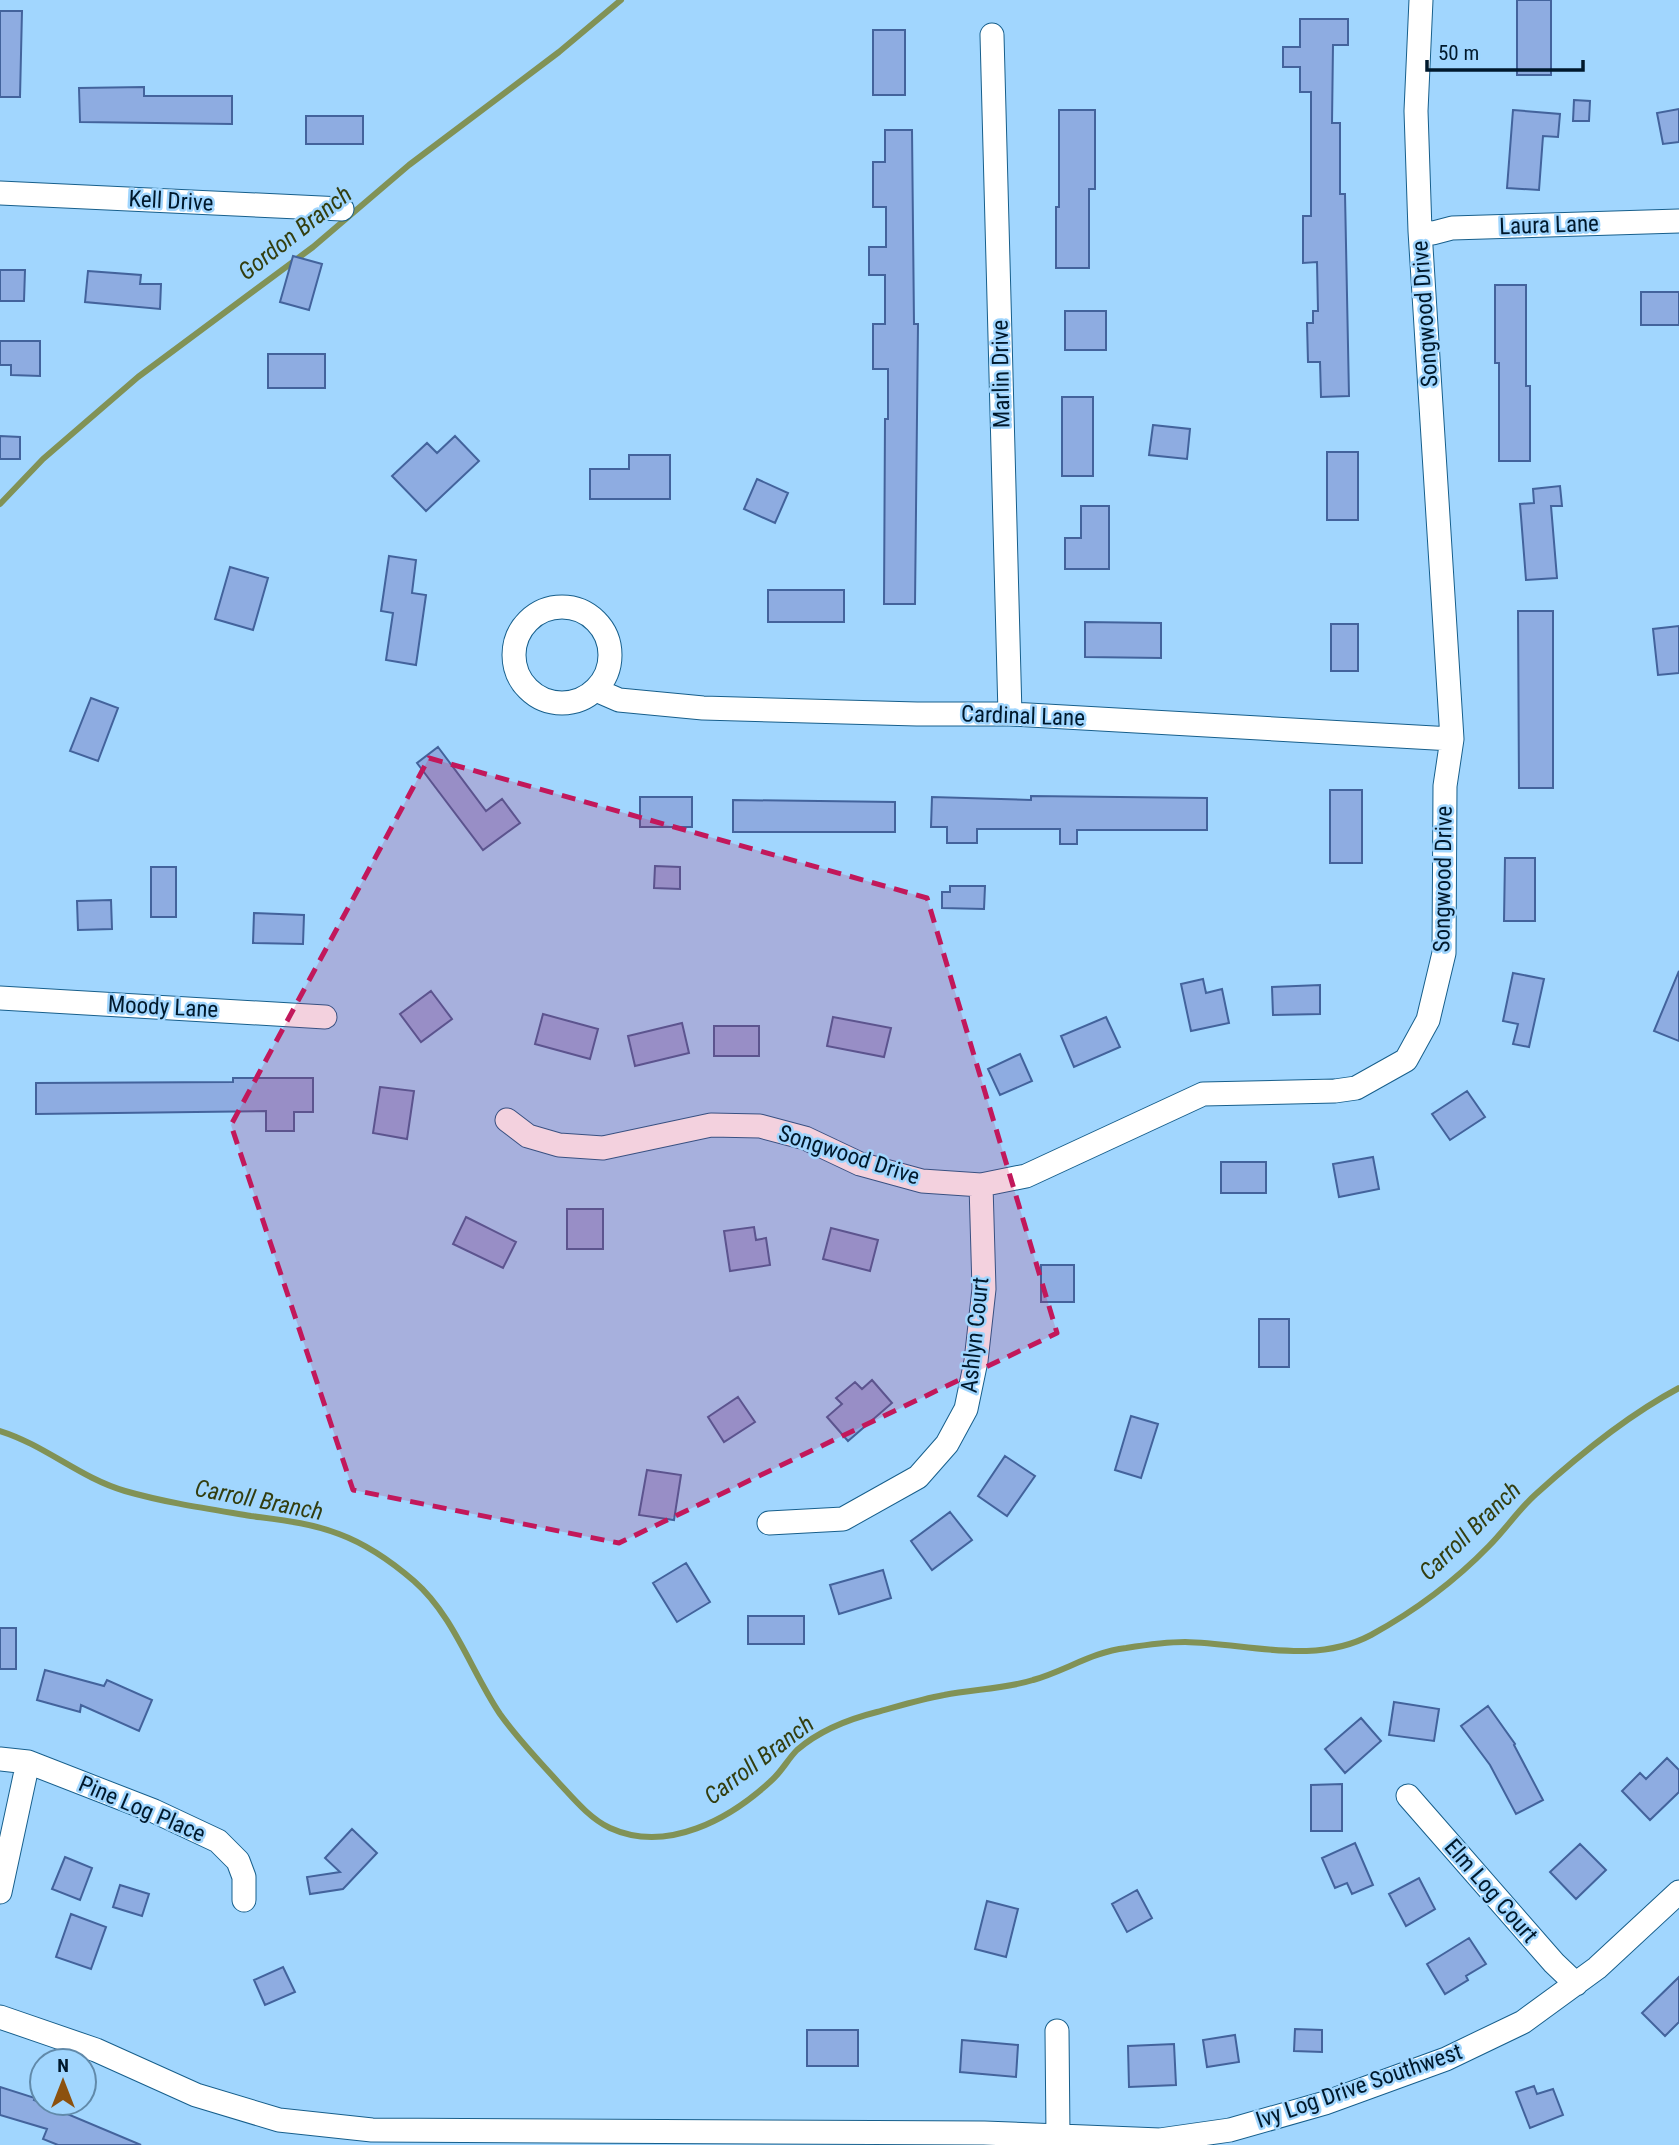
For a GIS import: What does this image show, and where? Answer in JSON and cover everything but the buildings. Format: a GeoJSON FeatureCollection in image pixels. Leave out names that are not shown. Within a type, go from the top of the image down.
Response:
{"type":"FeatureCollection","features":[{"type":"Feature","properties":{"kind":"street","name":"Songwood Drive"},"geometry":{"type":"LineString","coordinates":[[507,1120],[528,1136],[559,1145],[603,1148],[711,1125],[760,1126],[805,1138],[860,1164],[922,1181],[981,1185],[1026,1176],[1203,1094],[1335,1091],[1356,1088],[1406,1060],[1428,1020],[1444,953],[1445,786],[1452,739],[1420,230],[1416,111],[1421,0]]}},
{"type":"Feature","properties":{"kind":"street","name":"Marlin Drive"},"geometry":{"type":"LineString","coordinates":[[992,34],[1010,714]]}},
{"type":"Feature","properties":{"kind":"street","name":"Kell Drive"},"geometry":{"type":"LineString","coordinates":[[0,193],[342,209]]}},
{"type":"Feature","properties":{"kind":"street","name":"Laura Lane"},"geometry":{"type":"LineString","coordinates":[[1420,230],[1433,233],[1465,228],[1679,221]]}},
{"type":"Feature","properties":{"kind":"street"},"geometry":{"type":"LineString","coordinates":[[564,607],[580,610],[594,618],[607,638],[610,662],[606,677],[596,690],[583,699],[568,704],[544,699],[525,687],[516,673],[513,657],[515,642],[522,628],[533,616],[548,609],[564,607]]}},
{"type":"Feature","properties":{"kind":"street","name":"Cardinal Lane"},"geometry":{"type":"LineString","coordinates":[[596,690],[619,700],[703,708],[1010,714],[1452,739]]}},
{"type":"Feature","properties":{"kind":"street","name":"Moody Lane"},"geometry":{"type":"LineString","coordinates":[[0,998],[325,1017]]}},
{"type":"Feature","properties":{"kind":"street","name":"Ashlyn Court"},"geometry":{"type":"LineString","coordinates":[[769,1523],[843,1519],[918,1477],[947,1444],[966,1409],[976,1362],[984,1289],[981,1185]]}},
{"type":"Feature","properties":{"kind":"street","name":"Pine Log Place"},"geometry":{"type":"LineString","coordinates":[[0,1759],[28,1762],[154,1811],[218,1841],[238,1861],[244,1877],[244,1900]]}},
{"type":"Feature","properties":{"kind":"street"},"geometry":{"type":"LineString","coordinates":[[0,1892],[28,1762]]}},
{"type":"Feature","properties":{"kind":"street","name":"Elm Log Court"},"geometry":{"type":"LineString","coordinates":[[1408,1796],[1554,1964],[1576,1984]]}},
{"type":"Feature","properties":{"kind":"street","name":"Ivy Log Drive Southwest"},"geometry":{"type":"LineString","coordinates":[[0,2017],[96,2050],[196,2095],[279,2120],[372,2130],[644,2138],[984,2133],[1160,2140],[1230,2130],[1313,2106],[1457,2053],[1523,2022],[1597,1968],[1679,1892]]}},
{"type":"Feature","properties":{"kind":"street"},"geometry":{"type":"LineString","coordinates":[[1057,2031],[1058,2136]]}},
{"type":"Feature","properties":{"kind":"highlighted area"},"geometry":{"type":"Polygon","coordinates":[[[429,758],[927,898],[1057,1333],[619,1543],[353,1490],[231,1125],[429,758]]]}},
{"type":"Feature","properties":{"kind":"waterway","name":"Gordon Branch"},"geometry":{"type":"LineString","coordinates":[[0,504],[43,459],[138,377],[313,247],[409,165],[559,52],[621,0]]}},
{"type":"Feature","properties":{"kind":"waterway","name":"Carroll Branch"},"geometry":{"type":"LineString","coordinates":[[0,1431],[32,1444],[93,1478],[125,1491],[188,1505],[318,1527],[349,1538],[378,1554],[406,1574],[428,1595],[451,1627],[500,1714],[576,1801],[595,1819],[610,1828],[632,1835],[653,1837],[675,1835],[697,1828],[737,1808],[772,1780],[806,1743],[835,1726],[866,1715],[955,1693],[1022,1683],[1102,1653],[1126,1648],[1185,1642],[1303,1651],[1349,1644],[1371,1635],[1418,1606],[1463,1571],[1530,1500],[1587,1450],[1641,1410],[1679,1388]]}}]}
